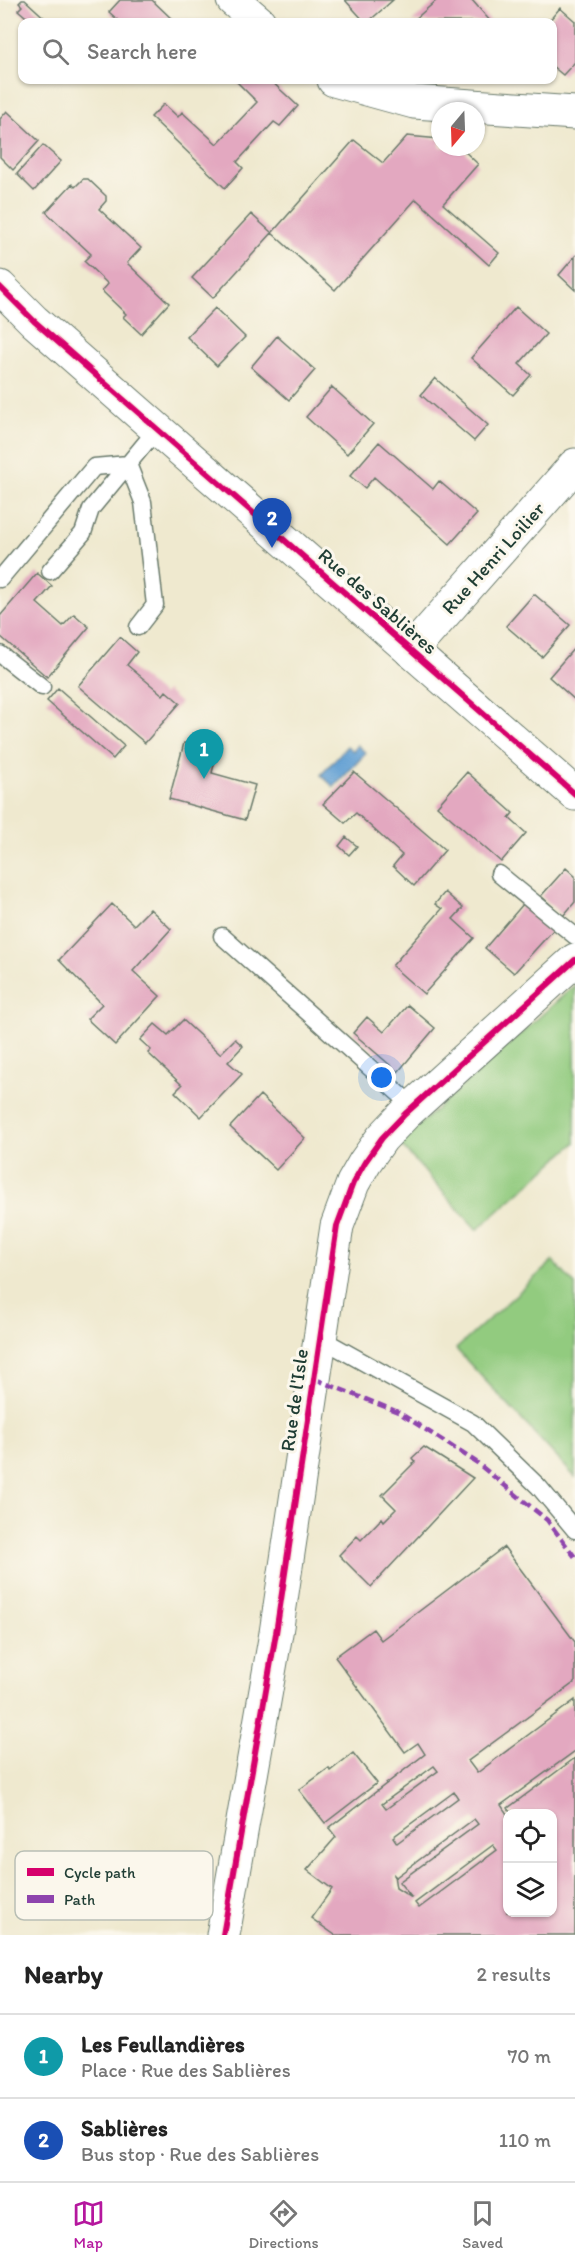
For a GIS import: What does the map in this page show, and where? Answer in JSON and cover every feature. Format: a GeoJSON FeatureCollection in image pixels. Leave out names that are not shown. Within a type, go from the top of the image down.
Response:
{"type":"FeatureCollection","features":[{"type":"Feature","properties":{"kind":"street"},"geometry":{"type":"LineString","coordinates":[[233,0],[254,18]]}},
{"type":"Feature","properties":{"kind":"street"},"geometry":{"type":"LineString","coordinates":[[349,84],[414,102],[575,113]]}},
{"type":"Feature","properties":{"kind":"street","name":"Rue des Sablières"},"geometry":{"type":"LineString","coordinates":[[0,287],[34,321],[575,794]]}},
{"type":"Feature","properties":{"kind":"street","name":"Rue Henri Loilier"},"geometry":{"type":"LineString","coordinates":[[411,651],[575,465]]}},
{"type":"Feature","properties":{"kind":"street","name":"Rue de l'Isle"},"geometry":{"type":"LineString","coordinates":[[223,1935],[276,1633],[331,1252],[343,1206],[365,1162],[382,1138],[575,960]]}},
{"type":"Feature","properties":{"kind":"lane"},"geometry":{"type":"LineString","coordinates":[[50,571],[84,533],[91,509],[157,429]]}},
{"type":"Feature","properties":{"kind":"lane"},"geometry":{"type":"LineString","coordinates":[[0,579],[94,467],[128,464]]}},
{"type":"Feature","properties":{"kind":"lane"},"geometry":{"type":"LineString","coordinates":[[128,464],[143,502],[155,605],[138,627]]}},
{"type":"Feature","properties":{"kind":"lane"},"geometry":{"type":"LineString","coordinates":[[0,654],[42,687]]}},
{"type":"Feature","properties":{"kind":"lane"},"geometry":{"type":"LineString","coordinates":[[499,874],[575,936]]}},
{"type":"Feature","properties":{"kind":"lane"},"geometry":{"type":"LineString","coordinates":[[222,936],[414,1107]]}},
{"type":"Feature","properties":{"kind":"lane"},"geometry":{"type":"LineString","coordinates":[[320,1338],[472,1423],[539,1487],[575,1530]]}},
{"type":"Feature","properties":{"kind":"green space"},"geometry":{"type":"Polygon","coordinates":[[[575,985],[575,1143],[477,1230],[399,1143],[575,985]]]}},
{"type":"Feature","properties":{"kind":"green space"},"geometry":{"type":"Polygon","coordinates":[[[553,1261],[575,1285],[575,1477],[456,1349],[553,1261]]]}},
{"type":"Feature","properties":{"kind":"water"},"geometry":{"type":"Polygon","coordinates":[[[357,745],[366,753],[334,787],[321,775],[347,746],[353,751],[357,745]]]}},
{"type":"Feature","properties":{"kind":"building"},"geometry":{"type":"Polygon","coordinates":[[[25,0],[45,18],[27,18],[18,10],[22,6],[19,3],[25,0]]]}},
{"type":"Feature","properties":{"kind":"building"},"geometry":{"type":"Polygon","coordinates":[[[120,0],[152,0],[171,18],[116,18],[109,12],[120,0]]]}},
{"type":"Feature","properties":{"kind":"building"},"geometry":{"type":"Polygon","coordinates":[[[345,0],[393,0],[373,18],[361,18],[345,0]]]}},
{"type":"Feature","properties":{"kind":"building"},"geometry":{"type":"Polygon","coordinates":[[[437,0],[472,0],[488,18],[417,18],[437,0]]]}},
{"type":"Feature","properties":{"kind":"building"},"geometry":{"type":"Polygon","coordinates":[[[560,8],[575,21],[575,62],[563,75],[557,70],[557,18],[551,18],[560,8]]]}},
{"type":"Feature","properties":{"kind":"building"},"geometry":{"type":"Polygon","coordinates":[[[239,84],[274,84],[298,106],[280,126],[274,122],[237,162],[243,168],[225,188],[151,117],[164,104],[178,117],[182,112],[217,144],[257,102],[239,84]]]}},
{"type":"Feature","properties":{"kind":"building"},"geometry":{"type":"Polygon","coordinates":[[[7,111],[39,141],[13,170],[0,157],[0,119],[7,111]]]}},
{"type":"Feature","properties":{"kind":"building"},"geometry":{"type":"Polygon","coordinates":[[[407,136],[431,138],[431,156],[470,156],[478,164],[443,204],[499,253],[489,265],[416,199],[335,290],[272,233],[354,140],[383,163],[407,136]]]}},
{"type":"Feature","properties":{"kind":"building"},"geometry":{"type":"Polygon","coordinates":[[[43,145],[61,161],[34,191],[17,174],[43,145]]]}},
{"type":"Feature","properties":{"kind":"building"},"geometry":{"type":"Polygon","coordinates":[[[83,179],[88,179],[106,196],[106,201],[99,209],[141,248],[127,263],[169,303],[141,334],[123,317],[126,314],[102,291],[108,284],[84,261],[91,254],[46,212],[72,184],[75,187],[83,179]]]}},
{"type":"Feature","properties":{"kind":"building"},"geometry":{"type":"Polygon","coordinates":[[[251,214],[272,233],[213,298],[192,278],[251,214]]]}},
{"type":"Feature","properties":{"kind":"building"},"geometry":{"type":"Polygon","coordinates":[[[575,256],[575,290],[559,275],[575,256]]]}},
{"type":"Feature","properties":{"kind":"building"},"geometry":{"type":"Polygon","coordinates":[[[516,307],[546,334],[519,364],[531,375],[513,395],[471,358],[516,307]]]}},
{"type":"Feature","properties":{"kind":"building"},"geometry":{"type":"Polygon","coordinates":[[[215,308],[245,337],[217,366],[187,337],[215,308]]]}},
{"type":"Feature","properties":{"kind":"building"},"geometry":{"type":"Polygon","coordinates":[[[277,336],[315,370],[289,400],[251,367],[277,336]]]}},
{"type":"Feature","properties":{"kind":"building"},"geometry":{"type":"Polygon","coordinates":[[[435,378],[488,425],[474,441],[421,395],[435,378]]]}},
{"type":"Feature","properties":{"kind":"building"},"geometry":{"type":"Polygon","coordinates":[[[332,387],[373,424],[347,454],[306,417],[332,387]]]}},
{"type":"Feature","properties":{"kind":"building"},"geometry":{"type":"Polygon","coordinates":[[[379,442],[433,489],[439,481],[477,514],[450,544],[374,477],[365,488],[350,476],[379,442]]]}},
{"type":"Feature","properties":{"kind":"building"},"geometry":{"type":"Polygon","coordinates":[[[37,573],[52,586],[37,603],[63,626],[74,614],[89,627],[47,677],[0,636],[0,616],[37,573]]]}},
{"type":"Feature","properties":{"kind":"building"},"geometry":{"type":"Polygon","coordinates":[[[534,594],[570,625],[542,657],[506,626],[534,594]]]}},
{"type":"Feature","properties":{"kind":"building"},"geometry":{"type":"Polygon","coordinates":[[[120,637],[137,652],[127,665],[163,695],[166,691],[180,703],[145,743],[78,686],[120,637]]]}},
{"type":"Feature","properties":{"kind":"building"},"geometry":{"type":"Polygon","coordinates":[[[575,647],[575,700],[549,677],[575,647]]]}},
{"type":"Feature","properties":{"kind":"building"},"geometry":{"type":"Polygon","coordinates":[[[58,688],[124,746],[113,759],[47,701],[58,688]]]}},
{"type":"Feature","properties":{"kind":"building"},"geometry":{"type":"Polygon","coordinates":[[[184,743],[217,752],[212,773],[255,785],[245,820],[169,799],[184,743]]]}},
{"type":"Feature","properties":{"kind":"building"},"geometry":{"type":"Polygon","coordinates":[[[354,772],[445,850],[414,886],[393,866],[402,855],[356,813],[345,823],[323,804],[354,772]]]}},
{"type":"Feature","properties":{"kind":"building"},"geometry":{"type":"Polygon","coordinates":[[[467,772],[513,813],[509,818],[526,833],[501,862],[437,806],[467,772]]]}},
{"type":"Feature","properties":{"kind":"building"},"geometry":{"type":"Polygon","coordinates":[[[346,837],[357,846],[349,855],[339,846],[346,837]]]}},
{"type":"Feature","properties":{"kind":"building"},"geometry":{"type":"Polygon","coordinates":[[[566,868],[575,876],[575,902],[563,916],[541,896],[566,868]]]}},
{"type":"Feature","properties":{"kind":"building"},"geometry":{"type":"Polygon","coordinates":[[[445,892],[463,908],[453,919],[474,938],[424,994],[392,966],[442,909],[435,904],[445,892]]]}},
{"type":"Feature","properties":{"kind":"building"},"geometry":{"type":"Polygon","coordinates":[[[524,903],[554,929],[514,973],[485,948],[524,903]]]}},
{"type":"Feature","properties":{"kind":"building"},"geometry":{"type":"Polygon","coordinates":[[[112,904],[134,925],[150,909],[171,929],[133,971],[160,996],[115,1045],[87,1019],[102,1004],[59,960],[112,904]]]}},
{"type":"Feature","properties":{"kind":"building"},"geometry":{"type":"Polygon","coordinates":[[[408,1005],[435,1028],[398,1072],[353,1033],[367,1017],[384,1032],[408,1005]]]}},
{"type":"Feature","properties":{"kind":"building"},"geometry":{"type":"Polygon","coordinates":[[[183,1020],[220,1054],[235,1039],[243,1046],[228,1062],[242,1074],[201,1117],[175,1092],[182,1085],[148,1053],[151,1050],[140,1040],[155,1024],[168,1035],[183,1020]]]}},
{"type":"Feature","properties":{"kind":"building"},"geometry":{"type":"Polygon","coordinates":[[[260,1095],[305,1138],[276,1170],[230,1127],[260,1095]]]}},
{"type":"Feature","properties":{"kind":"building"},"geometry":{"type":"Polygon","coordinates":[[[424,1447],[473,1478],[371,1587],[339,1555],[357,1536],[361,1540],[382,1518],[384,1521],[396,1509],[382,1495],[415,1462],[412,1458],[424,1447]]]}},
{"type":"Feature","properties":{"kind":"building"},"geometry":{"type":"Polygon","coordinates":[[[504,1547],[575,1642],[575,1682],[468,1761],[477,1773],[575,1700],[575,1751],[501,1805],[504,1809],[503,1917],[557,1917],[557,1809],[508,1808],[575,1758],[575,1935],[335,1935],[311,1918],[332,1889],[307,1870],[336,1837],[329,1828],[425,1754],[418,1743],[405,1752],[335,1657],[373,1629],[381,1640],[504,1547]],[[434,1766],[382,1804],[386,1809],[438,1771],[434,1766]],[[454,1792],[393,1837],[397,1843],[458,1798],[454,1792]],[[474,1819],[396,1877],[394,1875],[396,1888],[412,1898],[399,1882],[478,1824],[474,1819]],[[493,1845],[415,1903],[419,1908],[497,1850],[493,1845]]]}},
{"type":"Feature","properties":{"kind":"building"},"geometry":{"type":"Polygon","coordinates":[[[353,1753],[377,1783],[325,1823],[299,1790],[329,1768],[330,1771],[353,1753]]]}},
{"type":"Feature","properties":{"kind":"marked path"},"geometry":{"type":"LineString","coordinates":[[315,1379],[398,1412],[476,1462],[547,1520],[575,1557]]}},
{"type":"Feature","properties":{"kind":"cycle path"},"geometry":{"type":"LineString","coordinates":[[0,287],[34,321],[575,794]]}},
{"type":"Feature","properties":{"kind":"cycle path"},"geometry":{"type":"LineString","coordinates":[[223,1935],[276,1633],[337,1226],[353,1183],[382,1138],[405,1114],[575,960]]}},
{"type":"Feature","properties":{"kind":"place","name":"Sablières"},"geometry":{"type":"Point","coordinates":[272,548]}},
{"type":"Feature","properties":{"kind":"place","name":"Les Feullandières"},"geometry":{"type":"Point","coordinates":[204,779]}}]}
